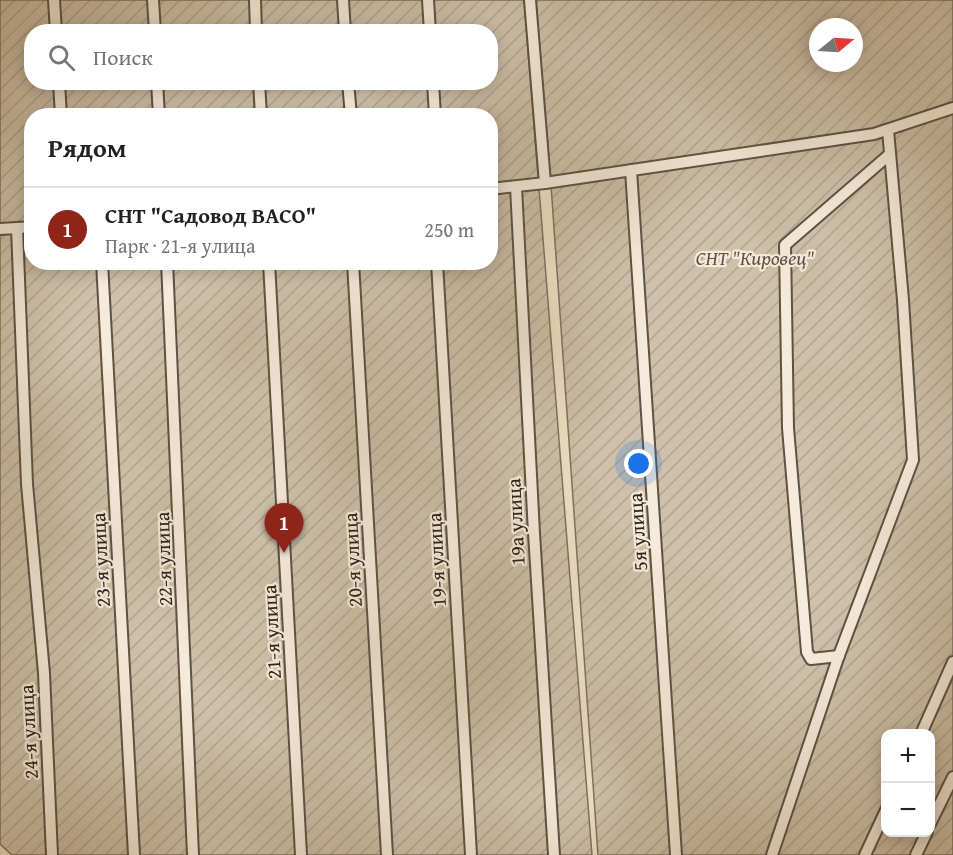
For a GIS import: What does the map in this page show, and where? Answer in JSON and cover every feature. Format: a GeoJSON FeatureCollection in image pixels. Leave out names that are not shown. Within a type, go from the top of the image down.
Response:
{"type":"FeatureCollection","features":[{"type":"Feature","properties":{"kind":"street"},"geometry":{"type":"LineString","coordinates":[[54,0],[56,24]]}},
{"type":"Feature","properties":{"kind":"street"},"geometry":{"type":"LineString","coordinates":[[153,0],[154,24]]}},
{"type":"Feature","properties":{"kind":"street"},"geometry":{"type":"LineString","coordinates":[[255,0],[256,24]]}},
{"type":"Feature","properties":{"kind":"street"},"geometry":{"type":"LineString","coordinates":[[343,0],[344,24]]}},
{"type":"Feature","properties":{"kind":"street"},"geometry":{"type":"LineString","coordinates":[[428,0],[430,24]]}},
{"type":"Feature","properties":{"kind":"street"},"geometry":{"type":"LineString","coordinates":[[530,0],[545,183]]}},
{"type":"Feature","properties":{"kind":"street"},"geometry":{"type":"LineString","coordinates":[[59,90],[61,108]]}},
{"type":"Feature","properties":{"kind":"street"},"geometry":{"type":"LineString","coordinates":[[158,90],[159,108]]}},
{"type":"Feature","properties":{"kind":"street"},"geometry":{"type":"LineString","coordinates":[[259,90],[261,108]]}},
{"type":"Feature","properties":{"kind":"street"},"geometry":{"type":"LineString","coordinates":[[349,90],[350,108]]}},
{"type":"Feature","properties":{"kind":"street"},"geometry":{"type":"LineString","coordinates":[[433,90],[435,108]]}},
{"type":"Feature","properties":{"kind":"street"},"geometry":{"type":"LineString","coordinates":[[498,188],[874,134],[953,108]]}},
{"type":"Feature","properties":{"kind":"street"},"geometry":{"type":"LineString","coordinates":[[772,855],[839,656],[913,460],[903,300],[888,130]]}},
{"type":"Feature","properties":{"kind":"street"},"geometry":{"type":"LineString","coordinates":[[839,656],[811,659],[807,652],[798,523],[788,428],[785,245],[890,154]]}},
{"type":"Feature","properties":{"kind":"street","name":"5я улица"},"geometry":{"type":"LineString","coordinates":[[631,170],[676,855]]}},
{"type":"Feature","properties":{"kind":"street","name":"19а улица"},"geometry":{"type":"LineString","coordinates":[[516,187],[554,855]]}},
{"type":"Feature","properties":{"kind":"street","name":"24-я улица"},"geometry":{"type":"LineString","coordinates":[[17,228],[27,484],[44,673],[52,855]]}},
{"type":"Feature","properties":{"kind":"street"},"geometry":{"type":"LineString","coordinates":[[0,229],[24,228]]}},
{"type":"Feature","properties":{"kind":"street","name":"23-я улица"},"geometry":{"type":"LineString","coordinates":[[102,270],[134,855]]}},
{"type":"Feature","properties":{"kind":"street","name":"22-я улица"},"geometry":{"type":"LineString","coordinates":[[167,270],[193,855]]}},
{"type":"Feature","properties":{"kind":"street","name":"21-я улица"},"geometry":{"type":"LineString","coordinates":[[269,270],[301,855]]}},
{"type":"Feature","properties":{"kind":"street","name":"20-я улица"},"geometry":{"type":"LineString","coordinates":[[353,270],[387,855]]}},
{"type":"Feature","properties":{"kind":"street","name":"19-я улица"},"geometry":{"type":"LineString","coordinates":[[437,270],[471,855]]}},
{"type":"Feature","properties":{"kind":"street"},"geometry":{"type":"LineString","coordinates":[[923,729],[953,662]]}},
{"type":"Feature","properties":{"kind":"street"},"geometry":{"type":"LineString","coordinates":[[935,814],[953,777]]}},
{"type":"Feature","properties":{"kind":"street"},"geometry":{"type":"LineString","coordinates":[[865,855],[881,819]]}},
{"type":"Feature","properties":{"kind":"street"},"geometry":{"type":"LineString","coordinates":[[916,855],[925,837]]}},
{"type":"Feature","properties":{"kind":"green space"},"geometry":{"type":"Polygon","coordinates":[[[0,0],[524,0],[592,855],[12,855],[0,844],[0,0]]]}},
{"type":"Feature","properties":{"kind":"green space","name":"СНТ \"Кировец\""},"geometry":{"type":"Polygon","coordinates":[[[536,0],[953,0],[953,855],[598,855],[536,0]]]}},
{"type":"Feature","properties":{"kind":"place","name":"СНТ \"Садовод ВАСО\""},"geometry":{"type":"Point","coordinates":[284,553]}}]}
